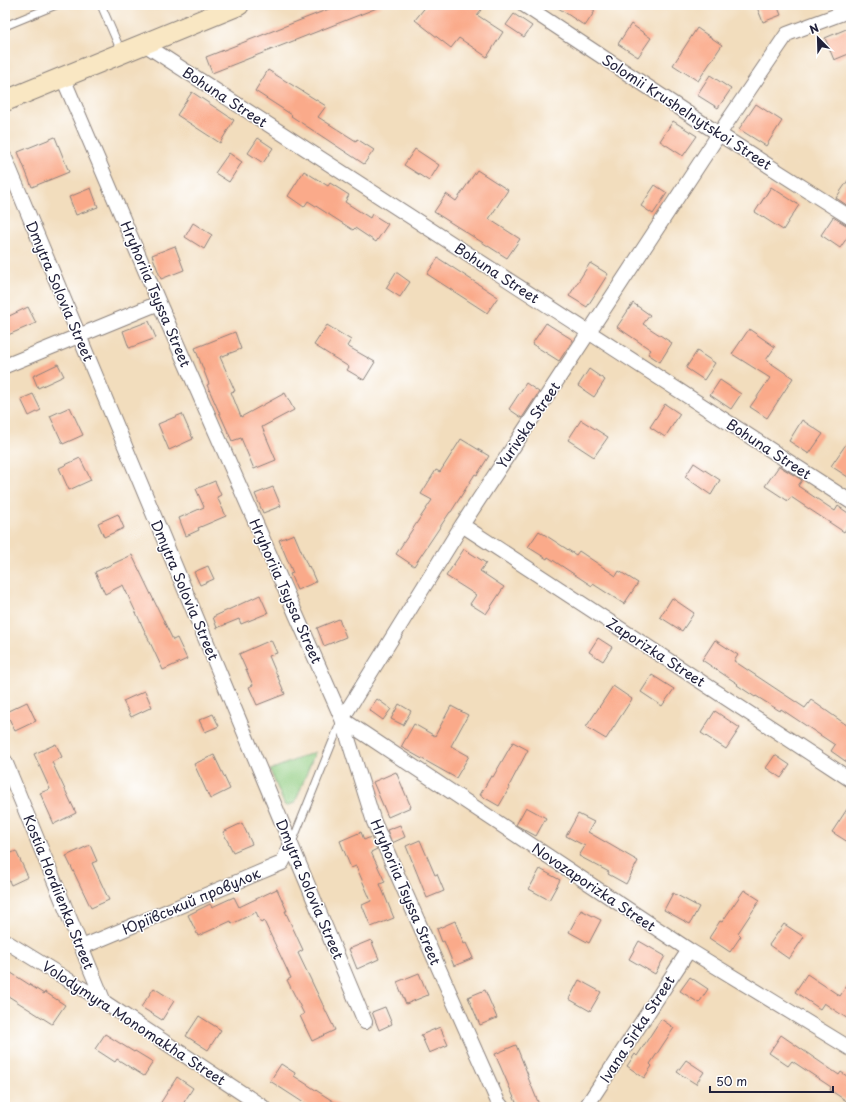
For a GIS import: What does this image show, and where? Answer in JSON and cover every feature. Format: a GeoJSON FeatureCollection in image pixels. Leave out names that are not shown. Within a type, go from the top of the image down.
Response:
{"type":"FeatureCollection","features":[{"type":"Feature","properties":{"kind":"main road"},"geometry":{"type":"LineString","coordinates":[[5,101],[239,5]]}},
{"type":"Feature","properties":{"kind":"street","name":"Solomii Krushelnytskoi Street"},"geometry":{"type":"LineString","coordinates":[[524,5],[719,134],[851,218]]}},
{"type":"Feature","properties":{"kind":"street","name":"Yurivska Street"},"geometry":{"type":"LineString","coordinates":[[342,719],[462,525],[719,134],[787,34],[851,10]]}},
{"type":"Feature","properties":{"kind":"street","name":"Bohuna Street"},"geometry":{"type":"LineString","coordinates":[[144,44],[851,502]]}},
{"type":"Feature","properties":{"kind":"street","name":"Hryhoriia Tsyssa Street"},"geometry":{"type":"LineString","coordinates":[[63,78],[159,303],[342,719],[374,822],[498,1102],[502,1107]]}},
{"type":"Feature","properties":{"kind":"street","name":"Dmytra Solovia Street"},"geometry":{"type":"LineString","coordinates":[[5,158],[365,1022]]}},
{"type":"Feature","properties":{"kind":"street"},"geometry":{"type":"LineString","coordinates":[[5,366],[159,303]]}},
{"type":"Feature","properties":{"kind":"street","name":"Zaporizka Street"},"geometry":{"type":"LineString","coordinates":[[462,525],[851,780]]}},
{"type":"Feature","properties":{"kind":"street","name":"Novozaporizka Street"},"geometry":{"type":"LineString","coordinates":[[342,719],[689,950],[851,1049]]}},
{"type":"Feature","properties":{"kind":"street","name":"Kostia Hordiienka Street"},"geometry":{"type":"LineString","coordinates":[[5,761],[104,1002]]}},
{"type":"Feature","properties":{"kind":"street","name":"Юріївський провулок"},"geometry":{"type":"LineString","coordinates":[[82,947],[282,863],[292,844]]}},
{"type":"Feature","properties":{"kind":"street","name":"Volodymyra Monomakha Street"},"geometry":{"type":"LineString","coordinates":[[5,941],[104,1002],[263,1107]]}},
{"type":"Feature","properties":{"kind":"street","name":"Ivana Sirka Street"},"geometry":{"type":"LineString","coordinates":[[586,1107],[689,950]]}},
{"type":"Feature","properties":{"kind":"lane"},"geometry":{"type":"LineString","coordinates":[[5,26],[56,5]]}},
{"type":"Feature","properties":{"kind":"lane"},"geometry":{"type":"LineString","coordinates":[[101,5],[122,54]]}},
{"type":"Feature","properties":{"kind":"lane"},"geometry":{"type":"LineString","coordinates":[[292,844],[342,719]]}},
{"type":"Feature","properties":{"kind":"green space"},"geometry":{"type":"Polygon","coordinates":[[[315,752],[295,803],[285,806],[270,770],[315,752]]]}},
{"type":"Feature","properties":{"kind":"building"},"geometry":{"type":"Polygon","coordinates":[[[339,5],[382,6],[212,73],[206,57],[339,5]]]}},
{"type":"Feature","properties":{"kind":"building"},"geometry":{"type":"Polygon","coordinates":[[[427,5],[485,5],[477,15],[503,32],[487,57],[459,38],[451,48],[415,20],[427,5]]]}},
{"type":"Feature","properties":{"kind":"building"},"geometry":{"type":"Polygon","coordinates":[[[554,5],[587,5],[595,11],[585,26],[554,5]]]}},
{"type":"Feature","properties":{"kind":"building"},"geometry":{"type":"Polygon","coordinates":[[[756,5],[777,5],[781,15],[763,22],[756,5]]]}},
{"type":"Feature","properties":{"kind":"building"},"geometry":{"type":"Polygon","coordinates":[[[514,14],[532,26],[524,37],[506,25],[514,14]]]}},
{"type":"Feature","properties":{"kind":"building"},"geometry":{"type":"Polygon","coordinates":[[[631,24],[651,38],[638,57],[618,44],[631,24]]]}},
{"type":"Feature","properties":{"kind":"building"},"geometry":{"type":"Polygon","coordinates":[[[851,27],[851,53],[834,60],[825,38],[851,27]]]}},
{"type":"Feature","properties":{"kind":"building"},"geometry":{"type":"Polygon","coordinates":[[[697,28],[722,45],[698,81],[673,65],[697,28]]]}},
{"type":"Feature","properties":{"kind":"building"},"geometry":{"type":"Polygon","coordinates":[[[268,70],[326,106],[318,117],[356,141],[357,139],[374,150],[364,164],[255,91],[268,70]]]}},
{"type":"Feature","properties":{"kind":"building"},"geometry":{"type":"Polygon","coordinates":[[[710,75],[731,89],[718,108],[697,95],[710,75]]]}},
{"type":"Feature","properties":{"kind":"building"},"geometry":{"type":"Polygon","coordinates":[[[192,92],[234,120],[220,143],[177,115],[192,92]]]}},
{"type":"Feature","properties":{"kind":"building"},"geometry":{"type":"Polygon","coordinates":[[[756,104],[782,121],[766,146],[739,129],[756,104]]]}},
{"type":"Feature","properties":{"kind":"building"},"geometry":{"type":"Polygon","coordinates":[[[673,121],[697,136],[683,156],[660,141],[673,121]]]}},
{"type":"Feature","properties":{"kind":"building"},"geometry":{"type":"Polygon","coordinates":[[[55,137],[69,172],[32,187],[18,152],[55,137]]]}},
{"type":"Feature","properties":{"kind":"building"},"geometry":{"type":"Polygon","coordinates":[[[258,138],[273,148],[263,163],[248,153],[258,138]]]}},
{"type":"Feature","properties":{"kind":"building"},"geometry":{"type":"Polygon","coordinates":[[[415,149],[439,165],[429,181],[404,165],[415,149]]]}},
{"type":"Feature","properties":{"kind":"building"},"geometry":{"type":"Polygon","coordinates":[[[229,153],[242,162],[229,182],[215,173],[229,153]]]}},
{"type":"Feature","properties":{"kind":"building"},"geometry":{"type":"Polygon","coordinates":[[[477,170],[508,190],[489,219],[520,239],[507,258],[434,212],[446,194],[456,201],[477,170]]]}},
{"type":"Feature","properties":{"kind":"building"},"geometry":{"type":"Polygon","coordinates":[[[304,171],[328,186],[330,183],[349,195],[345,202],[370,218],[372,214],[388,224],[376,242],[355,228],[353,230],[308,201],[304,207],[288,196],[304,171]]]}},
{"type":"Feature","properties":{"kind":"building"},"geometry":{"type":"Polygon","coordinates":[[[851,176],[851,208],[836,198],[851,176]]]}},
{"type":"Feature","properties":{"kind":"building"},"geometry":{"type":"Polygon","coordinates":[[[655,185],[667,193],[653,214],[641,206],[655,185]]]}},
{"type":"Feature","properties":{"kind":"building"},"geometry":{"type":"Polygon","coordinates":[[[771,187],[799,205],[783,230],[755,212],[771,187]]]}},
{"type":"Feature","properties":{"kind":"building"},"geometry":{"type":"Polygon","coordinates":[[[91,188],[98,207],[76,215],[69,197],[91,188]]]}},
{"type":"Feature","properties":{"kind":"building"},"geometry":{"type":"Polygon","coordinates":[[[833,217],[846,225],[851,226],[851,232],[840,248],[821,235],[833,217]]]}},
{"type":"Feature","properties":{"kind":"building"},"geometry":{"type":"Polygon","coordinates":[[[193,223],[212,235],[204,249],[185,237],[193,223]]]}},
{"type":"Feature","properties":{"kind":"building"},"geometry":{"type":"Polygon","coordinates":[[[175,246],[184,270],[161,279],[152,255],[175,246]]]}},
{"type":"Feature","properties":{"kind":"building"},"geometry":{"type":"Polygon","coordinates":[[[438,258],[498,297],[487,313],[427,274],[438,258]]]}},
{"type":"Feature","properties":{"kind":"building"},"geometry":{"type":"Polygon","coordinates":[[[590,263],[608,274],[587,307],[569,296],[590,263]]]}},
{"type":"Feature","properties":{"kind":"building"},"geometry":{"type":"Polygon","coordinates":[[[396,272],[410,282],[400,297],[386,288],[396,272]]]}},
{"type":"Feature","properties":{"kind":"building"},"geometry":{"type":"Polygon","coordinates":[[[633,303],[650,315],[643,324],[672,343],[660,362],[648,354],[651,350],[617,327],[633,303]]]}},
{"type":"Feature","properties":{"kind":"building"},"geometry":{"type":"Polygon","coordinates":[[[28,307],[36,323],[8,335],[5,328],[5,318],[28,307]]]}},
{"type":"Feature","properties":{"kind":"building"},"geometry":{"type":"Polygon","coordinates":[[[149,321],[156,338],[129,348],[123,331],[149,321]]]}},
{"type":"Feature","properties":{"kind":"building"},"geometry":{"type":"Polygon","coordinates":[[[546,323],[573,340],[559,361],[532,344],[546,323]]]}},
{"type":"Feature","properties":{"kind":"building"},"geometry":{"type":"Polygon","coordinates":[[[327,325],[351,340],[347,346],[375,362],[364,380],[347,370],[349,367],[314,345],[327,325]]]}},
{"type":"Feature","properties":{"kind":"building"},"geometry":{"type":"Polygon","coordinates":[[[749,329],[775,347],[766,360],[793,378],[767,418],[750,407],[770,378],[732,354],[749,329]]]}},
{"type":"Feature","properties":{"kind":"building"},"geometry":{"type":"Polygon","coordinates":[[[235,332],[241,349],[220,357],[235,391],[231,392],[241,417],[285,393],[294,410],[262,427],[276,460],[254,469],[241,438],[232,441],[207,385],[209,384],[195,348],[235,332]]]}},
{"type":"Feature","properties":{"kind":"building"},"geometry":{"type":"Polygon","coordinates":[[[697,351],[715,363],[704,380],[686,368],[697,351]]]}},
{"type":"Feature","properties":{"kind":"building"},"geometry":{"type":"Polygon","coordinates":[[[58,364],[64,376],[38,388],[33,376],[58,364]]]}},
{"type":"Feature","properties":{"kind":"building"},"geometry":{"type":"Polygon","coordinates":[[[589,369],[605,380],[594,397],[578,386],[589,369]]]}},
{"type":"Feature","properties":{"kind":"building"},"geometry":{"type":"Polygon","coordinates":[[[720,380],[741,394],[731,409],[710,395],[720,380]]]}},
{"type":"Feature","properties":{"kind":"building"},"geometry":{"type":"Polygon","coordinates":[[[526,383],[539,392],[522,418],[509,409],[526,383]]]}},
{"type":"Feature","properties":{"kind":"building"},"geometry":{"type":"Polygon","coordinates":[[[33,394],[41,410],[29,416],[21,399],[33,394]]]}},
{"type":"Feature","properties":{"kind":"building"},"geometry":{"type":"Polygon","coordinates":[[[665,404],[680,414],[665,437],[650,427],[665,404]]]}},
{"type":"Feature","properties":{"kind":"building"},"geometry":{"type":"Polygon","coordinates":[[[70,407],[83,435],[63,444],[50,416],[70,407]]]}},
{"type":"Feature","properties":{"kind":"building"},"geometry":{"type":"Polygon","coordinates":[[[182,414],[193,439],[169,450],[158,424],[182,414]]]}},
{"type":"Feature","properties":{"kind":"building"},"geometry":{"type":"Polygon","coordinates":[[[581,420],[608,437],[594,457],[568,440],[581,420]]]}},
{"type":"Feature","properties":{"kind":"building"},"geometry":{"type":"Polygon","coordinates":[[[802,420],[823,434],[809,454],[789,441],[802,420]]]}},
{"type":"Feature","properties":{"kind":"building"},"geometry":{"type":"Polygon","coordinates":[[[851,437],[851,479],[831,466],[851,437]]]}},
{"type":"Feature","properties":{"kind":"building"},"geometry":{"type":"Polygon","coordinates":[[[461,439],[489,456],[477,475],[475,474],[414,566],[396,554],[432,500],[421,494],[436,470],[440,472],[461,439]]]}},
{"type":"Feature","properties":{"kind":"building"},"geometry":{"type":"Polygon","coordinates":[[[80,458],[91,480],[69,490],[59,468],[80,458]]]}},
{"type":"Feature","properties":{"kind":"building"},"geometry":{"type":"Polygon","coordinates":[[[694,463],[720,480],[711,495],[685,477],[694,463]]]}},
{"type":"Feature","properties":{"kind":"building"},"geometry":{"type":"Polygon","coordinates":[[[779,466],[802,480],[798,486],[835,511],[838,506],[851,515],[851,522],[844,532],[791,497],[788,501],[765,486],[779,466]]]}},
{"type":"Feature","properties":{"kind":"building"},"geometry":{"type":"Polygon","coordinates":[[[215,481],[221,495],[217,497],[226,516],[198,528],[199,530],[186,536],[179,518],[204,507],[196,489],[215,481]]]}},
{"type":"Feature","properties":{"kind":"building"},"geometry":{"type":"Polygon","coordinates":[[[273,487],[281,506],[263,513],[255,494],[273,487]]]}},
{"type":"Feature","properties":{"kind":"building"},"geometry":{"type":"Polygon","coordinates":[[[118,514],[124,528],[104,537],[98,523],[118,514]]]}},
{"type":"Feature","properties":{"kind":"building"},"geometry":{"type":"Polygon","coordinates":[[[539,531],[576,555],[579,551],[616,576],[619,571],[638,583],[624,604],[593,584],[592,586],[548,557],[547,559],[528,547],[539,531]]]}},
{"type":"Feature","properties":{"kind":"building"},"geometry":{"type":"Polygon","coordinates":[[[294,534],[316,582],[297,590],[290,574],[293,573],[279,540],[294,534]]]}},
{"type":"Feature","properties":{"kind":"building"},"geometry":{"type":"Polygon","coordinates":[[[464,549],[486,563],[480,571],[504,587],[486,614],[470,604],[476,595],[446,576],[464,549]]]}},
{"type":"Feature","properties":{"kind":"building"},"geometry":{"type":"Polygon","coordinates":[[[132,555],[173,640],[177,638],[187,659],[163,670],[123,585],[105,594],[95,572],[132,555]]]}},
{"type":"Feature","properties":{"kind":"building"},"geometry":{"type":"Polygon","coordinates":[[[208,566],[214,579],[200,585],[194,572],[208,566]]]}},
{"type":"Feature","properties":{"kind":"building"},"geometry":{"type":"Polygon","coordinates":[[[260,595],[268,613],[241,624],[239,619],[217,628],[213,617],[260,595]]]}},
{"type":"Feature","properties":{"kind":"building"},"geometry":{"type":"Polygon","coordinates":[[[672,598],[694,613],[682,631],[660,617],[672,598]]]}},
{"type":"Feature","properties":{"kind":"building"},"geometry":{"type":"Polygon","coordinates":[[[339,619],[346,637],[324,646],[317,628],[339,619]]]}},
{"type":"Feature","properties":{"kind":"building"},"geometry":{"type":"Polygon","coordinates":[[[598,638],[612,647],[603,661],[589,652],[598,638]]]}},
{"type":"Feature","properties":{"kind":"building"},"geometry":{"type":"Polygon","coordinates":[[[271,640],[277,653],[269,656],[285,694],[257,705],[249,687],[253,685],[239,654],[271,640]]]}},
{"type":"Feature","properties":{"kind":"building"},"geometry":{"type":"Polygon","coordinates":[[[715,640],[738,655],[734,661],[805,708],[811,700],[851,728],[851,765],[831,751],[835,745],[781,709],[780,711],[756,696],[755,697],[702,660],[715,640]]]}},
{"type":"Feature","properties":{"kind":"building"},"geometry":{"type":"Polygon","coordinates":[[[652,675],[674,689],[662,706],[641,692],[652,675]]]}},
{"type":"Feature","properties":{"kind":"building"},"geometry":{"type":"Polygon","coordinates":[[[613,686],[632,699],[606,739],[586,727],[613,686]]]}},
{"type":"Feature","properties":{"kind":"building"},"geometry":{"type":"Polygon","coordinates":[[[145,691],[152,707],[131,717],[123,701],[145,691]]]}},
{"type":"Feature","properties":{"kind":"building"},"geometry":{"type":"Polygon","coordinates":[[[377,699],[391,709],[383,720],[369,710],[377,699]]]}},
{"type":"Feature","properties":{"kind":"building"},"geometry":{"type":"Polygon","coordinates":[[[27,702],[36,721],[15,731],[6,712],[27,702]]]}},
{"type":"Feature","properties":{"kind":"building"},"geometry":{"type":"Polygon","coordinates":[[[399,704],[411,711],[403,725],[391,719],[399,704]]]}},
{"type":"Feature","properties":{"kind":"building"},"geometry":{"type":"Polygon","coordinates":[[[451,706],[468,715],[451,746],[469,756],[456,778],[401,747],[414,724],[435,736],[451,706]]]}},
{"type":"Feature","properties":{"kind":"building"},"geometry":{"type":"Polygon","coordinates":[[[715,711],[740,728],[726,749],[701,733],[715,711]]]}},
{"type":"Feature","properties":{"kind":"building"},"geometry":{"type":"Polygon","coordinates":[[[213,714],[219,726],[205,732],[199,720],[213,714]]]}},
{"type":"Feature","properties":{"kind":"building"},"geometry":{"type":"Polygon","coordinates":[[[513,742],[528,750],[499,806],[480,795],[491,776],[493,777],[513,742]]]}},
{"type":"Feature","properties":{"kind":"building"},"geometry":{"type":"Polygon","coordinates":[[[56,744],[62,757],[52,762],[76,813],[54,824],[40,793],[50,789],[34,754],[56,744]]]}},
{"type":"Feature","properties":{"kind":"building"},"geometry":{"type":"Polygon","coordinates":[[[214,755],[230,789],[210,799],[194,764],[214,755]]]}},
{"type":"Feature","properties":{"kind":"building"},"geometry":{"type":"Polygon","coordinates":[[[775,755],[790,765],[781,778],[766,768],[775,755]]]}},
{"type":"Feature","properties":{"kind":"building"},"geometry":{"type":"Polygon","coordinates":[[[396,772],[411,807],[388,817],[373,782],[396,772]]]}},
{"type":"Feature","properties":{"kind":"building"},"geometry":{"type":"Polygon","coordinates":[[[851,803],[851,844],[832,832],[851,803]]]}},
{"type":"Feature","properties":{"kind":"building"},"geometry":{"type":"Polygon","coordinates":[[[526,807],[546,818],[536,836],[516,825],[526,807]]]}},
{"type":"Feature","properties":{"kind":"building"},"geometry":{"type":"Polygon","coordinates":[[[578,814],[594,822],[588,832],[638,861],[626,884],[608,874],[609,872],[579,856],[585,846],[566,836],[578,814]]]}},
{"type":"Feature","properties":{"kind":"building"},"geometry":{"type":"Polygon","coordinates":[[[242,823],[252,844],[233,852],[223,832],[242,823]]]}},
{"type":"Feature","properties":{"kind":"building"},"geometry":{"type":"Polygon","coordinates":[[[400,825],[405,837],[392,843],[387,830],[400,825]]]}},
{"type":"Feature","properties":{"kind":"building"},"geometry":{"type":"Polygon","coordinates":[[[361,832],[364,840],[371,837],[377,849],[371,852],[385,882],[380,884],[394,918],[371,927],[362,905],[371,901],[356,866],[351,868],[340,841],[361,832]]]}},
{"type":"Feature","properties":{"kind":"building"},"geometry":{"type":"Polygon","coordinates":[[[420,840],[435,875],[437,874],[444,891],[427,898],[406,846],[420,840]]]}},
{"type":"Feature","properties":{"kind":"building"},"geometry":{"type":"Polygon","coordinates":[[[90,845],[97,861],[92,863],[109,900],[91,908],[66,856],[90,845]]]}},
{"type":"Feature","properties":{"kind":"building"},"geometry":{"type":"Polygon","coordinates":[[[16,851],[28,877],[11,885],[5,873],[5,856],[16,851]]]}},
{"type":"Feature","properties":{"kind":"building"},"geometry":{"type":"Polygon","coordinates":[[[540,869],[560,880],[549,900],[529,889],[540,869]]]}},
{"type":"Feature","properties":{"kind":"building"},"geometry":{"type":"Polygon","coordinates":[[[277,889],[287,911],[285,911],[303,950],[298,953],[335,1030],[312,1041],[300,1016],[304,1014],[287,980],[291,978],[264,921],[261,923],[256,912],[232,924],[231,921],[198,936],[188,915],[210,904],[212,907],[234,897],[239,907],[277,889]]]}},
{"type":"Feature","properties":{"kind":"building"},"geometry":{"type":"Polygon","coordinates":[[[744,890],[760,900],[738,933],[741,936],[730,952],[709,938],[744,890]]]}},
{"type":"Feature","properties":{"kind":"building"},"geometry":{"type":"Polygon","coordinates":[[[673,893],[699,907],[690,924],[664,910],[673,893]]]}},
{"type":"Feature","properties":{"kind":"building"},"geometry":{"type":"Polygon","coordinates":[[[581,910],[601,920],[589,943],[569,932],[581,910]]]}},
{"type":"Feature","properties":{"kind":"building"},"geometry":{"type":"Polygon","coordinates":[[[455,921],[464,944],[466,943],[473,958],[454,966],[444,941],[442,942],[437,929],[455,921]]]}},
{"type":"Feature","properties":{"kind":"building"},"geometry":{"type":"Polygon","coordinates":[[[784,924],[804,937],[789,959],[769,945],[784,924]]]}},
{"type":"Feature","properties":{"kind":"building"},"geometry":{"type":"Polygon","coordinates":[[[371,940],[379,959],[357,969],[349,949],[371,940]]]}},
{"type":"Feature","properties":{"kind":"building"},"geometry":{"type":"Polygon","coordinates":[[[639,941],[665,956],[655,974],[629,959],[639,941]]]}},
{"type":"Feature","properties":{"kind":"building"},"geometry":{"type":"Polygon","coordinates":[[[5,969],[44,994],[45,992],[65,1005],[52,1024],[5,994],[5,969]]]}},
{"type":"Feature","properties":{"kind":"building"},"geometry":{"type":"Polygon","coordinates":[[[419,973],[428,995],[406,1004],[397,982],[419,973]]]}},
{"type":"Feature","properties":{"kind":"building"},"geometry":{"type":"Polygon","coordinates":[[[807,974],[840,996],[851,980],[851,1021],[824,1003],[820,1009],[795,992],[807,974]]]}},
{"type":"Feature","properties":{"kind":"building"},"geometry":{"type":"Polygon","coordinates":[[[690,977],[708,989],[699,1003],[680,991],[690,977]]]}},
{"type":"Feature","properties":{"kind":"building"},"geometry":{"type":"Polygon","coordinates":[[[579,980],[601,992],[590,1011],[569,999],[579,980]]]}},
{"type":"Feature","properties":{"kind":"building"},"geometry":{"type":"Polygon","coordinates":[[[154,988],[174,1001],[162,1020],[141,1007],[154,988]]]}},
{"type":"Feature","properties":{"kind":"building"},"geometry":{"type":"Polygon","coordinates":[[[485,990],[497,1018],[480,1025],[468,997],[485,990]]]}},
{"type":"Feature","properties":{"kind":"building"},"geometry":{"type":"Polygon","coordinates":[[[385,1007],[392,1024],[379,1030],[372,1012],[385,1007]]]}},
{"type":"Feature","properties":{"kind":"building"},"geometry":{"type":"Polygon","coordinates":[[[199,1016],[221,1030],[208,1050],[186,1036],[199,1016]]]}},
{"type":"Feature","properties":{"kind":"building"},"geometry":{"type":"Polygon","coordinates":[[[661,1019],[674,1028],[650,1064],[652,1066],[644,1078],[627,1066],[635,1054],[637,1056],[661,1019]]]}},
{"type":"Feature","properties":{"kind":"building"},"geometry":{"type":"Polygon","coordinates":[[[440,1027],[448,1045],[429,1053],[421,1035],[440,1027]]]}},
{"type":"Feature","properties":{"kind":"building"},"geometry":{"type":"Polygon","coordinates":[[[105,1034],[153,1062],[144,1076],[117,1059],[115,1062],[95,1049],[105,1034]]]}},
{"type":"Feature","properties":{"kind":"building"},"geometry":{"type":"Polygon","coordinates":[[[781,1035],[839,1075],[841,1072],[851,1079],[851,1104],[830,1090],[831,1087],[792,1061],[788,1066],[769,1053],[781,1035]]]}},
{"type":"Feature","properties":{"kind":"building"},"geometry":{"type":"Polygon","coordinates":[[[516,1045],[540,1107],[518,1107],[495,1054],[516,1045]]]}},
{"type":"Feature","properties":{"kind":"building"},"geometry":{"type":"Polygon","coordinates":[[[686,1060],[704,1072],[696,1084],[677,1072],[686,1060]]]}},
{"type":"Feature","properties":{"kind":"building"},"geometry":{"type":"Polygon","coordinates":[[[281,1064],[295,1073],[294,1076],[342,1107],[310,1107],[270,1081],[281,1064]]]}},
{"type":"Feature","properties":{"kind":"building"},"geometry":{"type":"Polygon","coordinates":[[[177,1077],[193,1088],[181,1107],[158,1107],[177,1077]]]}}]}
